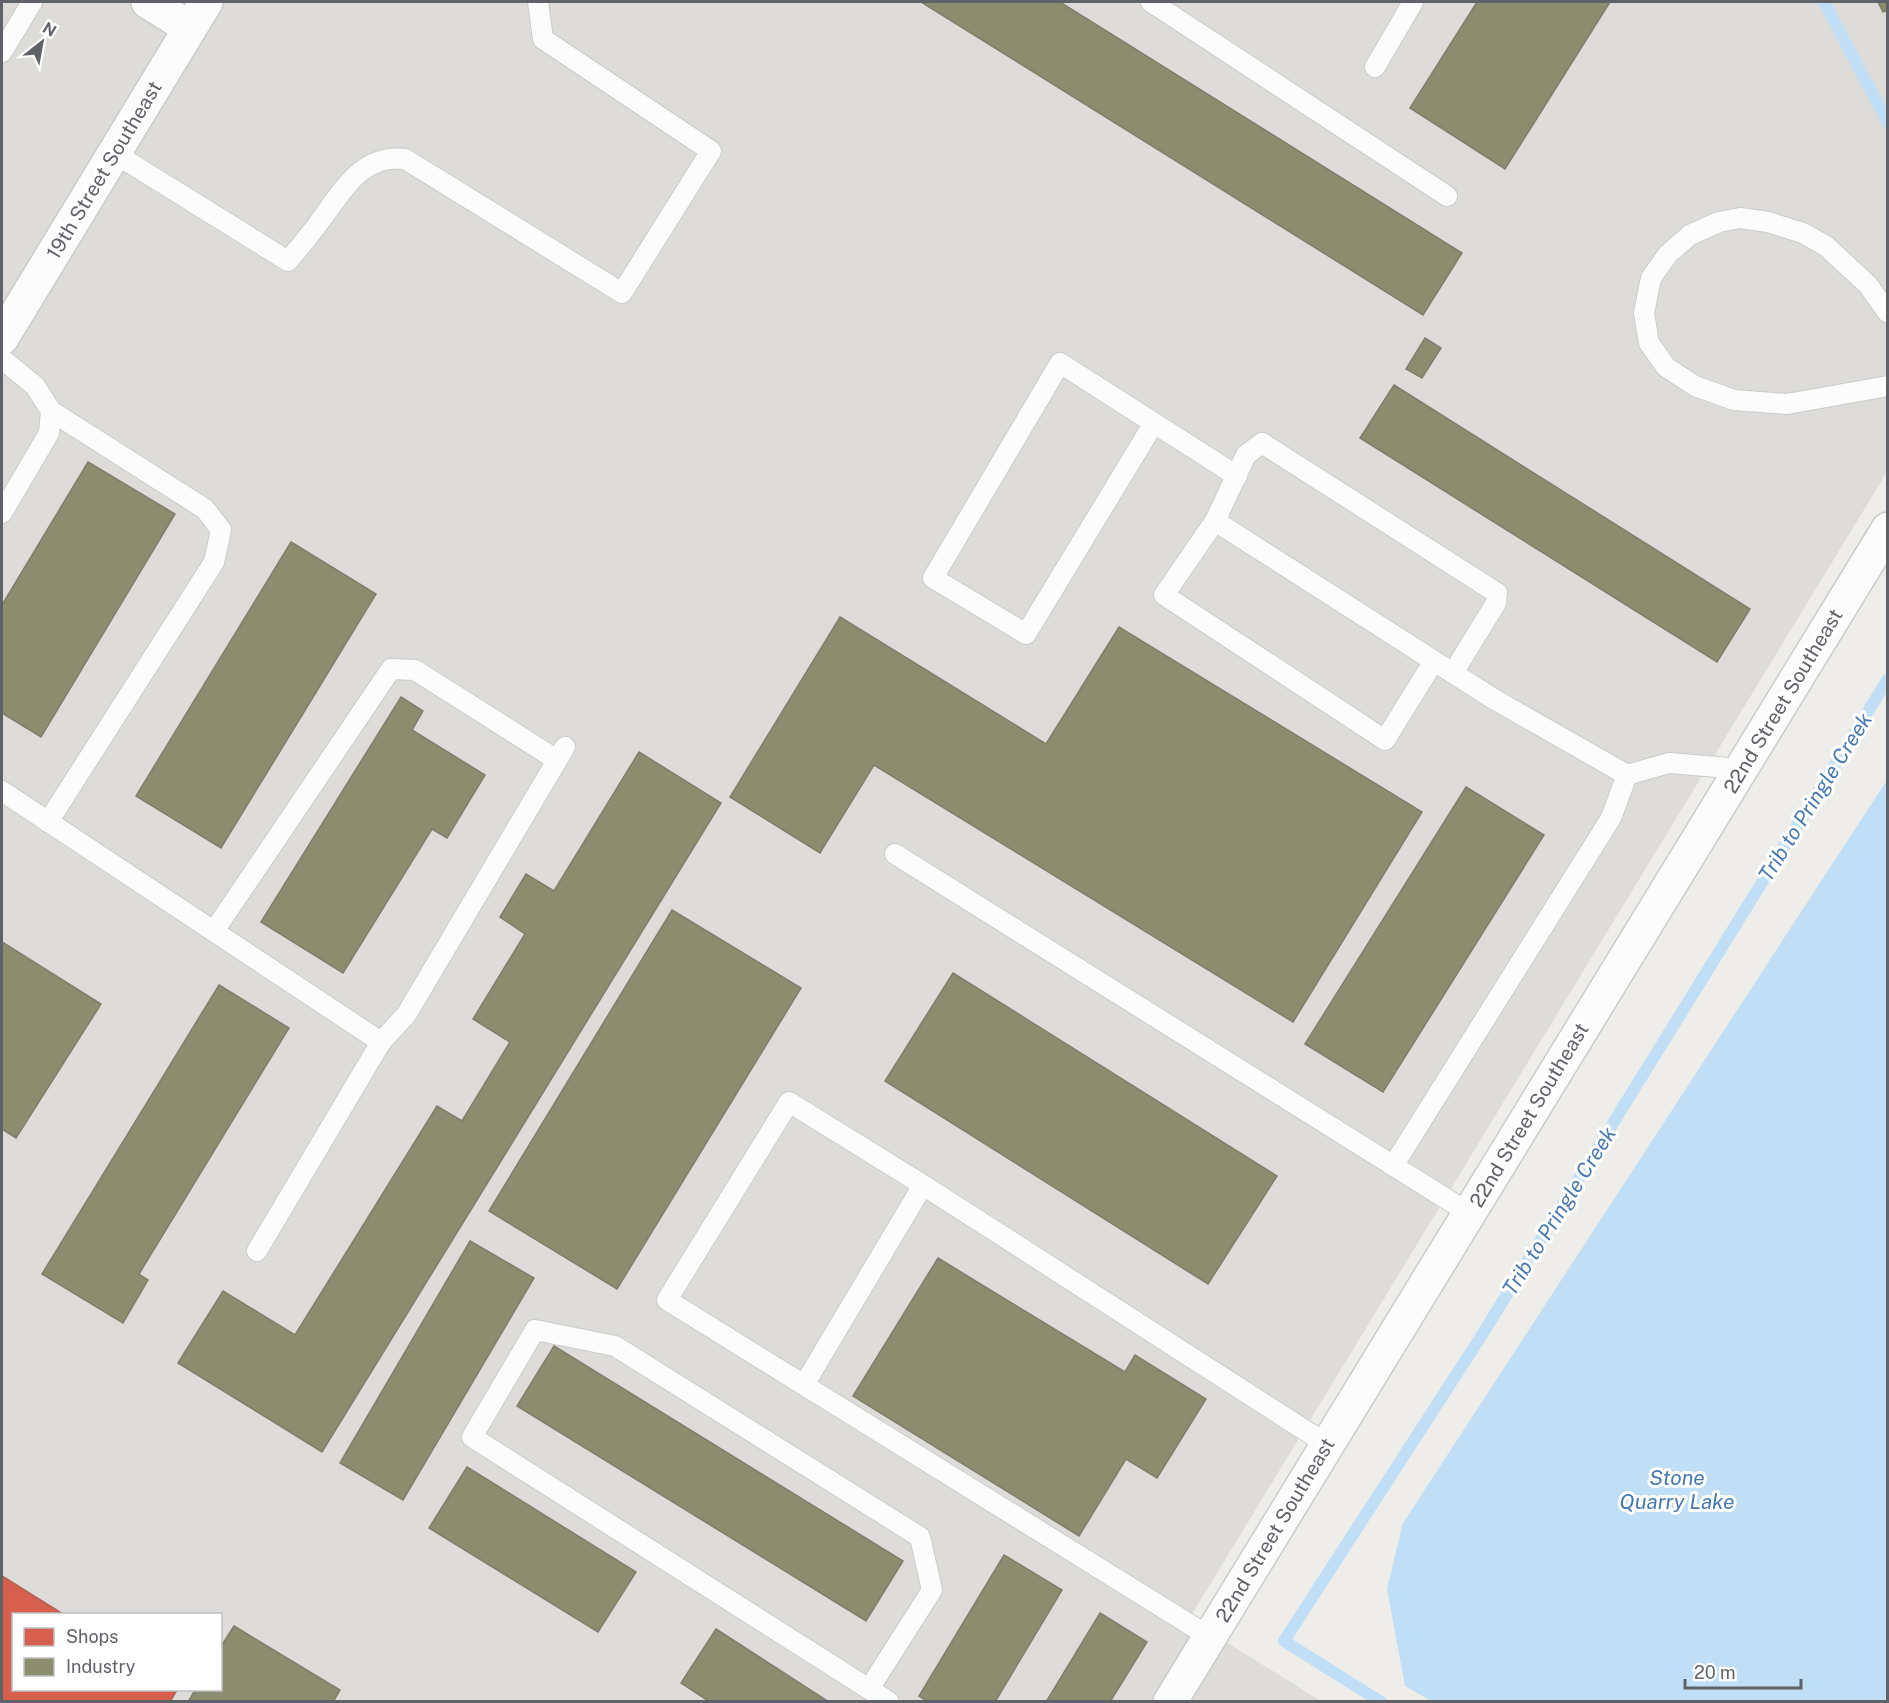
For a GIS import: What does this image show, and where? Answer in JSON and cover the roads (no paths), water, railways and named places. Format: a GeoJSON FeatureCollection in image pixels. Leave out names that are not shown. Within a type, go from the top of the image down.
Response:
{"type":"FeatureCollection","features":[{"type":"Feature","properties":{"kind":"street"},"geometry":{"type":"LineString","coordinates":[[148,2],[198,15]]}},
{"type":"Feature","properties":{"kind":"street","name":"19th Street Southeast"},"geometry":{"type":"LineString","coordinates":[[2,338],[198,15]]}},
{"type":"Feature","properties":{"kind":"street","name":"22nd Street Southeast"},"geometry":{"type":"LineString","coordinates":[[1170,1701],[1887,529]]}},
{"type":"Feature","properties":{"kind":"lane"},"geometry":{"type":"LineString","coordinates":[[2,52],[32,2]]}},
{"type":"Feature","properties":{"kind":"lane"},"geometry":{"type":"LineString","coordinates":[[114,153],[288,261],[342,189],[364,168],[392,157],[405,159],[622,293],[711,151],[543,39],[538,2]]}},
{"type":"Feature","properties":{"kind":"lane"},"geometry":{"type":"LineString","coordinates":[[1151,2],[1447,196]]}},
{"type":"Feature","properties":{"kind":"lane"},"geometry":{"type":"LineString","coordinates":[[1375,67],[1413,2]]}},
{"type":"Feature","properties":{"kind":"lane"},"geometry":{"type":"LineString","coordinates":[[1887,313],[1868,285],[1827,246],[1794,230],[1768,222],[1740,218],[1719,222],[1690,235],[1668,254],[1651,278],[1644,313],[1649,343],[1666,367],[1695,386],[1734,400],[1788,404],[1887,386]]}},
{"type":"Feature","properties":{"kind":"lane"},"geometry":{"type":"LineString","coordinates":[[2,358],[35,386],[51,411],[205,509],[221,530],[214,562],[48,822]]}},
{"type":"Feature","properties":{"kind":"lane"},"geometry":{"type":"LineString","coordinates":[[1154,423],[1026,634],[933,578],[1060,363],[1154,423],[1237,476]]}},
{"type":"Feature","properties":{"kind":"lane"},"geometry":{"type":"LineString","coordinates":[[2,513],[49,433],[51,411]]}},
{"type":"Feature","properties":{"kind":"lane"},"geometry":{"type":"LineString","coordinates":[[1434,661],[1385,740],[1164,595],[1215,521],[1246,454],[1262,443],[1497,593],[1496,603],[1452,673]]}},
{"type":"Feature","properties":{"kind":"lane"},"geometry":{"type":"LineString","coordinates":[[1215,521],[1492,698],[1627,775],[1669,763],[1741,770]]}},
{"type":"Feature","properties":{"kind":"lane"},"geometry":{"type":"LineString","coordinates":[[214,931],[391,669],[415,670],[561,753],[406,1015],[381,1042],[257,1251]]}},
{"type":"Feature","properties":{"kind":"lane"},"geometry":{"type":"LineString","coordinates":[[1393,1166],[1611,818],[1627,775]]}},
{"type":"Feature","properties":{"kind":"lane"},"geometry":{"type":"LineString","coordinates":[[2,791],[381,1042]]}},
{"type":"Feature","properties":{"kind":"lane"},"geometry":{"type":"LineString","coordinates":[[895,854],[1469,1213]]}},
{"type":"Feature","properties":{"kind":"lane"},"geometry":{"type":"LineString","coordinates":[[1210,1637],[667,1300],[789,1102],[923,1185],[1328,1445]]}},
{"type":"Feature","properties":{"kind":"lane"},"geometry":{"type":"LineString","coordinates":[[804,1385],[923,1185]]}},
{"type":"Feature","properties":{"kind":"lane"},"geometry":{"type":"LineString","coordinates":[[869,1689],[932,1590],[920,1537],[615,1346],[535,1330],[472,1437],[869,1689],[889,1701]]}},
{"type":"Feature","properties":{"kind":"water","name":"Stone Quarry Lake"},"geometry":{"type":"Polygon","coordinates":[[[1887,780],[1887,1701],[1431,1701],[1405,1686],[1387,1589],[1403,1523],[1887,780]]]}},
{"type":"Feature","properties":{"kind":"waterway","name":"Trib to Pringle Creek"},"geometry":{"type":"LineString","coordinates":[[1824,2],[1888,123]]}},
{"type":"Feature","properties":{"kind":"waterway","name":"Trib to Pringle Creek"},"geometry":{"type":"LineString","coordinates":[[1381,1702],[1284,1641],[1480,1338],[1888,679]]}}]}
